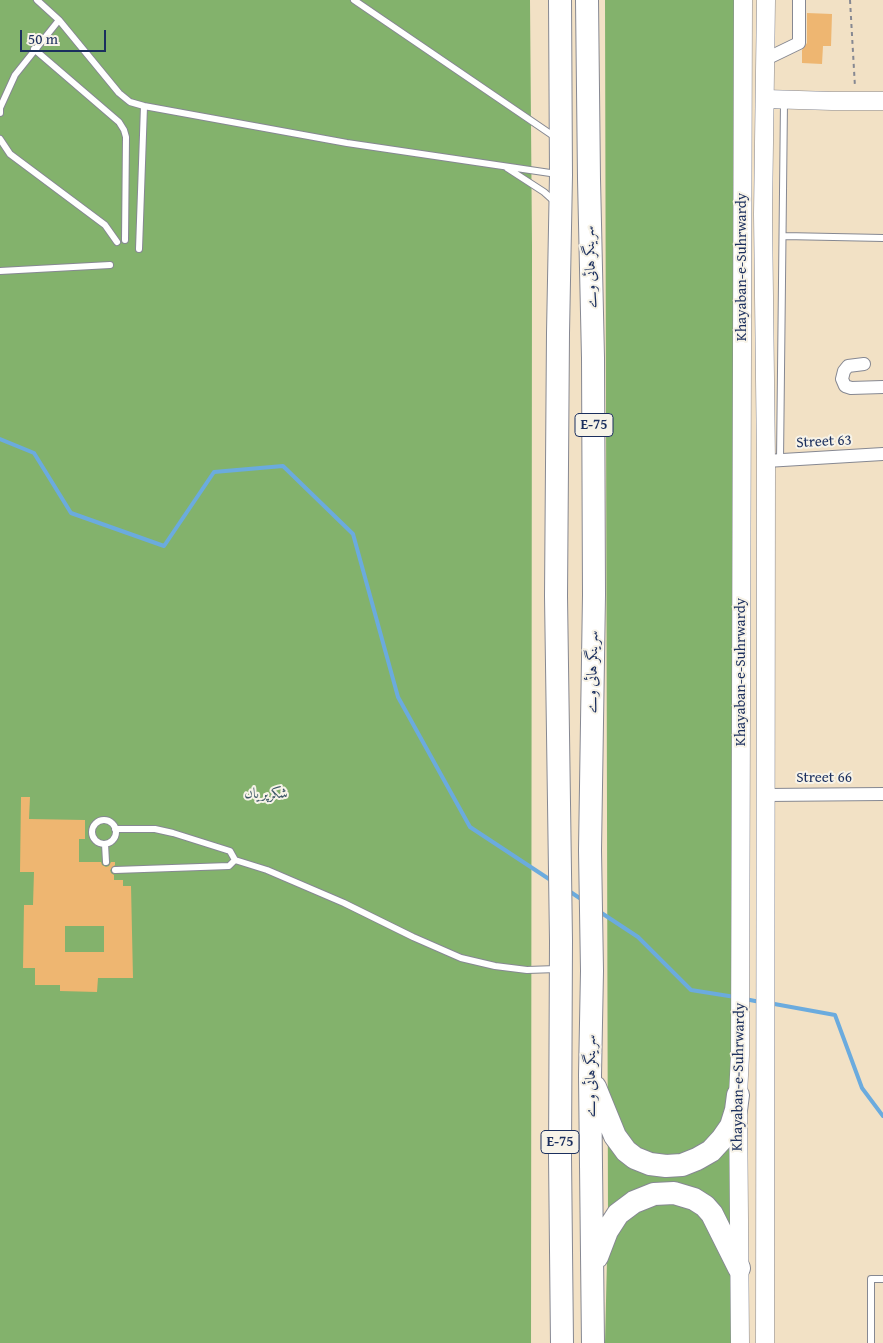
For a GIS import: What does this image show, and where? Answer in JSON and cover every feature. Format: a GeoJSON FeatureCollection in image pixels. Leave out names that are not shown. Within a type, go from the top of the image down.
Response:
{"type":"FeatureCollection","features":[{"type":"Feature","properties":{"kind":"highway","name":"سرینگر ہائی وے"},"geometry":{"type":"LineString","coordinates":[[560,0],[561,206],[556,596],[561,941],[562,1343]]}},
{"type":"Feature","properties":{"kind":"highway","name":"سرینگر ہائی وے"},"geometry":{"type":"LineString","coordinates":[[588,0],[588,179],[593,358],[594,595],[590,850],[593,1343]]}},
{"type":"Feature","properties":{"kind":"highway"},"geometry":{"type":"LineString","coordinates":[[558,333],[565,367],[564,561],[569,568],[579,567],[584,560],[584,397],[587,376],[593,358]]}},
{"type":"Feature","properties":{"kind":"highway"},"geometry":{"type":"LineString","coordinates":[[559,824],[565,792],[564,602],[566,594],[573,590],[580,592],[584,599],[584,762],[591,802]]}},
{"type":"Feature","properties":{"kind":"highway"},"geometry":{"type":"LineString","coordinates":[[590,1075],[615,1136],[626,1151],[635,1158],[650,1164],[666,1166],[682,1164],[697,1159],[711,1151],[731,1126],[738,1095]]}},
{"type":"Feature","properties":{"kind":"highway"},"geometry":{"type":"LineString","coordinates":[[593,1273],[600,1246],[618,1214],[634,1202],[654,1194],[674,1193],[694,1199],[705,1206],[712,1214],[739,1268]]}},
{"type":"Feature","properties":{"kind":"main road","name":"Khayaban-e-Suhrwardy"},"geometry":{"type":"LineString","coordinates":[[740,1343],[738,1095],[740,1055],[743,0]]}},
{"type":"Feature","properties":{"kind":"main road","name":"Khayaban-e-Suhrwardy"},"geometry":{"type":"LineString","coordinates":[[765,1343],[766,795],[773,461],[764,214],[766,0]]}},
{"type":"Feature","properties":{"kind":"main road"},"geometry":{"type":"LineString","coordinates":[[766,99],[883,101]]}},
{"type":"Feature","properties":{"kind":"main road"},"geometry":{"type":"LineString","coordinates":[[742,213],[764,214]]}},
{"type":"Feature","properties":{"kind":"main road"},"geometry":{"type":"LineString","coordinates":[[740,936],[765,943]]}},
{"type":"Feature","properties":{"kind":"street"},"geometry":{"type":"LineString","coordinates":[[766,59],[799,43],[799,0]]}},
{"type":"Feature","properties":{"kind":"street"},"geometry":{"type":"LineString","coordinates":[[864,364],[848,366],[844,371],[842,379],[845,386],[851,388],[883,387]]}},
{"type":"Feature","properties":{"kind":"street","name":"Street 63"},"geometry":{"type":"LineString","coordinates":[[773,461],[883,454]]}},
{"type":"Feature","properties":{"kind":"street","name":"Street 66"},"geometry":{"type":"LineString","coordinates":[[766,795],[883,794]]}},
{"type":"Feature","properties":{"kind":"lane"},"geometry":{"type":"LineString","coordinates":[[37,0],[59,20],[119,93],[130,102],[347,143],[561,174]]}},
{"type":"Feature","properties":{"kind":"lane"},"geometry":{"type":"LineString","coordinates":[[354,0],[560,141]]}},
{"type":"Feature","properties":{"kind":"lane"},"geometry":{"type":"LineString","coordinates":[[0,113],[0,108],[15,75],[59,20]]}},
{"type":"Feature","properties":{"kind":"lane"},"geometry":{"type":"LineString","coordinates":[[34,49],[119,122],[124,130],[126,137],[125,240]]}},
{"type":"Feature","properties":{"kind":"lane"},"geometry":{"type":"LineString","coordinates":[[773,461],[784,236],[784,98]]}},
{"type":"Feature","properties":{"kind":"lane"},"geometry":{"type":"LineString","coordinates":[[139,249],[144,106]]}},
{"type":"Feature","properties":{"kind":"lane"},"geometry":{"type":"LineString","coordinates":[[0,139],[10,154],[105,225],[116,242]]}},
{"type":"Feature","properties":{"kind":"lane"},"geometry":{"type":"LineString","coordinates":[[505,166],[544,192],[561,206]]}},
{"type":"Feature","properties":{"kind":"lane"},"geometry":{"type":"LineString","coordinates":[[784,236],[883,238]]}},
{"type":"Feature","properties":{"kind":"lane"},"geometry":{"type":"LineString","coordinates":[[0,271],[110,265]]}},
{"type":"Feature","properties":{"kind":"lane"},"geometry":{"type":"LineString","coordinates":[[101,820],[112,823],[116,829],[114,838],[104,844],[97,842],[92,837],[92,828],[101,820]]}},
{"type":"Feature","properties":{"kind":"lane"},"geometry":{"type":"LineString","coordinates":[[116,829],[155,829],[230,851],[235,860],[267,870],[344,903],[461,958],[485,964],[527,970],[561,968]]}},
{"type":"Feature","properties":{"kind":"lane"},"geometry":{"type":"LineString","coordinates":[[104,844],[106,862]]}},
{"type":"Feature","properties":{"kind":"lane"},"geometry":{"type":"LineString","coordinates":[[114,870],[230,866],[235,860]]}},
{"type":"Feature","properties":{"kind":"lane"},"geometry":{"type":"LineString","coordinates":[[871,1343],[871,1279],[883,1279]]}},
{"type":"Feature","properties":{"kind":"path"},"geometry":{"type":"LineString","coordinates":[[850,0],[852,64],[856,102]]}},
{"type":"Feature","properties":{"kind":"green space","name":"شکرپریاں"},"geometry":{"type":"Polygon","coordinates":[[[0,0],[530,0],[532,246],[531,1343],[0,1343],[0,0]]]}},
{"type":"Feature","properties":{"kind":"green space"},"geometry":{"type":"Polygon","coordinates":[[[605,0],[737,0],[734,1343],[605,1343],[608,1217],[605,0]]]}},
{"type":"Feature","properties":{"kind":"building"},"geometry":{"type":"Polygon","coordinates":[[[807,13],[832,14],[831,46],[823,46],[822,64],[802,63],[802,50],[807,43],[807,13]]]}},
{"type":"Feature","properties":{"kind":"building"},"geometry":{"type":"Polygon","coordinates":[[[21,797],[30,797],[29,819],[85,820],[85,839],[79,839],[79,862],[101,862],[106,867],[111,862],[115,862],[115,865],[110,870],[114,875],[114,880],[123,880],[123,886],[131,886],[133,978],[98,978],[97,992],[60,991],[60,985],[35,985],[35,968],[23,968],[24,905],[33,905],[34,872],[20,872],[21,797]],[[65,926],[65,952],[104,952],[104,926],[65,926]]]}},
{"type":"Feature","properties":{"kind":"waterway"},"geometry":{"type":"LineString","coordinates":[[0,439],[34,453],[71,513],[164,546],[214,472],[283,466],[353,534],[398,697],[470,827],[552,881]]}},
{"type":"Feature","properties":{"kind":"waterway"},"geometry":{"type":"LineString","coordinates":[[569,891],[584,901]]}},
{"type":"Feature","properties":{"kind":"waterway"},"geometry":{"type":"LineString","coordinates":[[600,912],[638,937],[691,990],[735,997]]}},
{"type":"Feature","properties":{"kind":"waterway"},"geometry":{"type":"LineString","coordinates":[[745,999],[760,1002]]}},
{"type":"Feature","properties":{"kind":"waterway"},"geometry":{"type":"LineString","coordinates":[[769,1003],[835,1015],[862,1088],[883,1116]]}}]}
